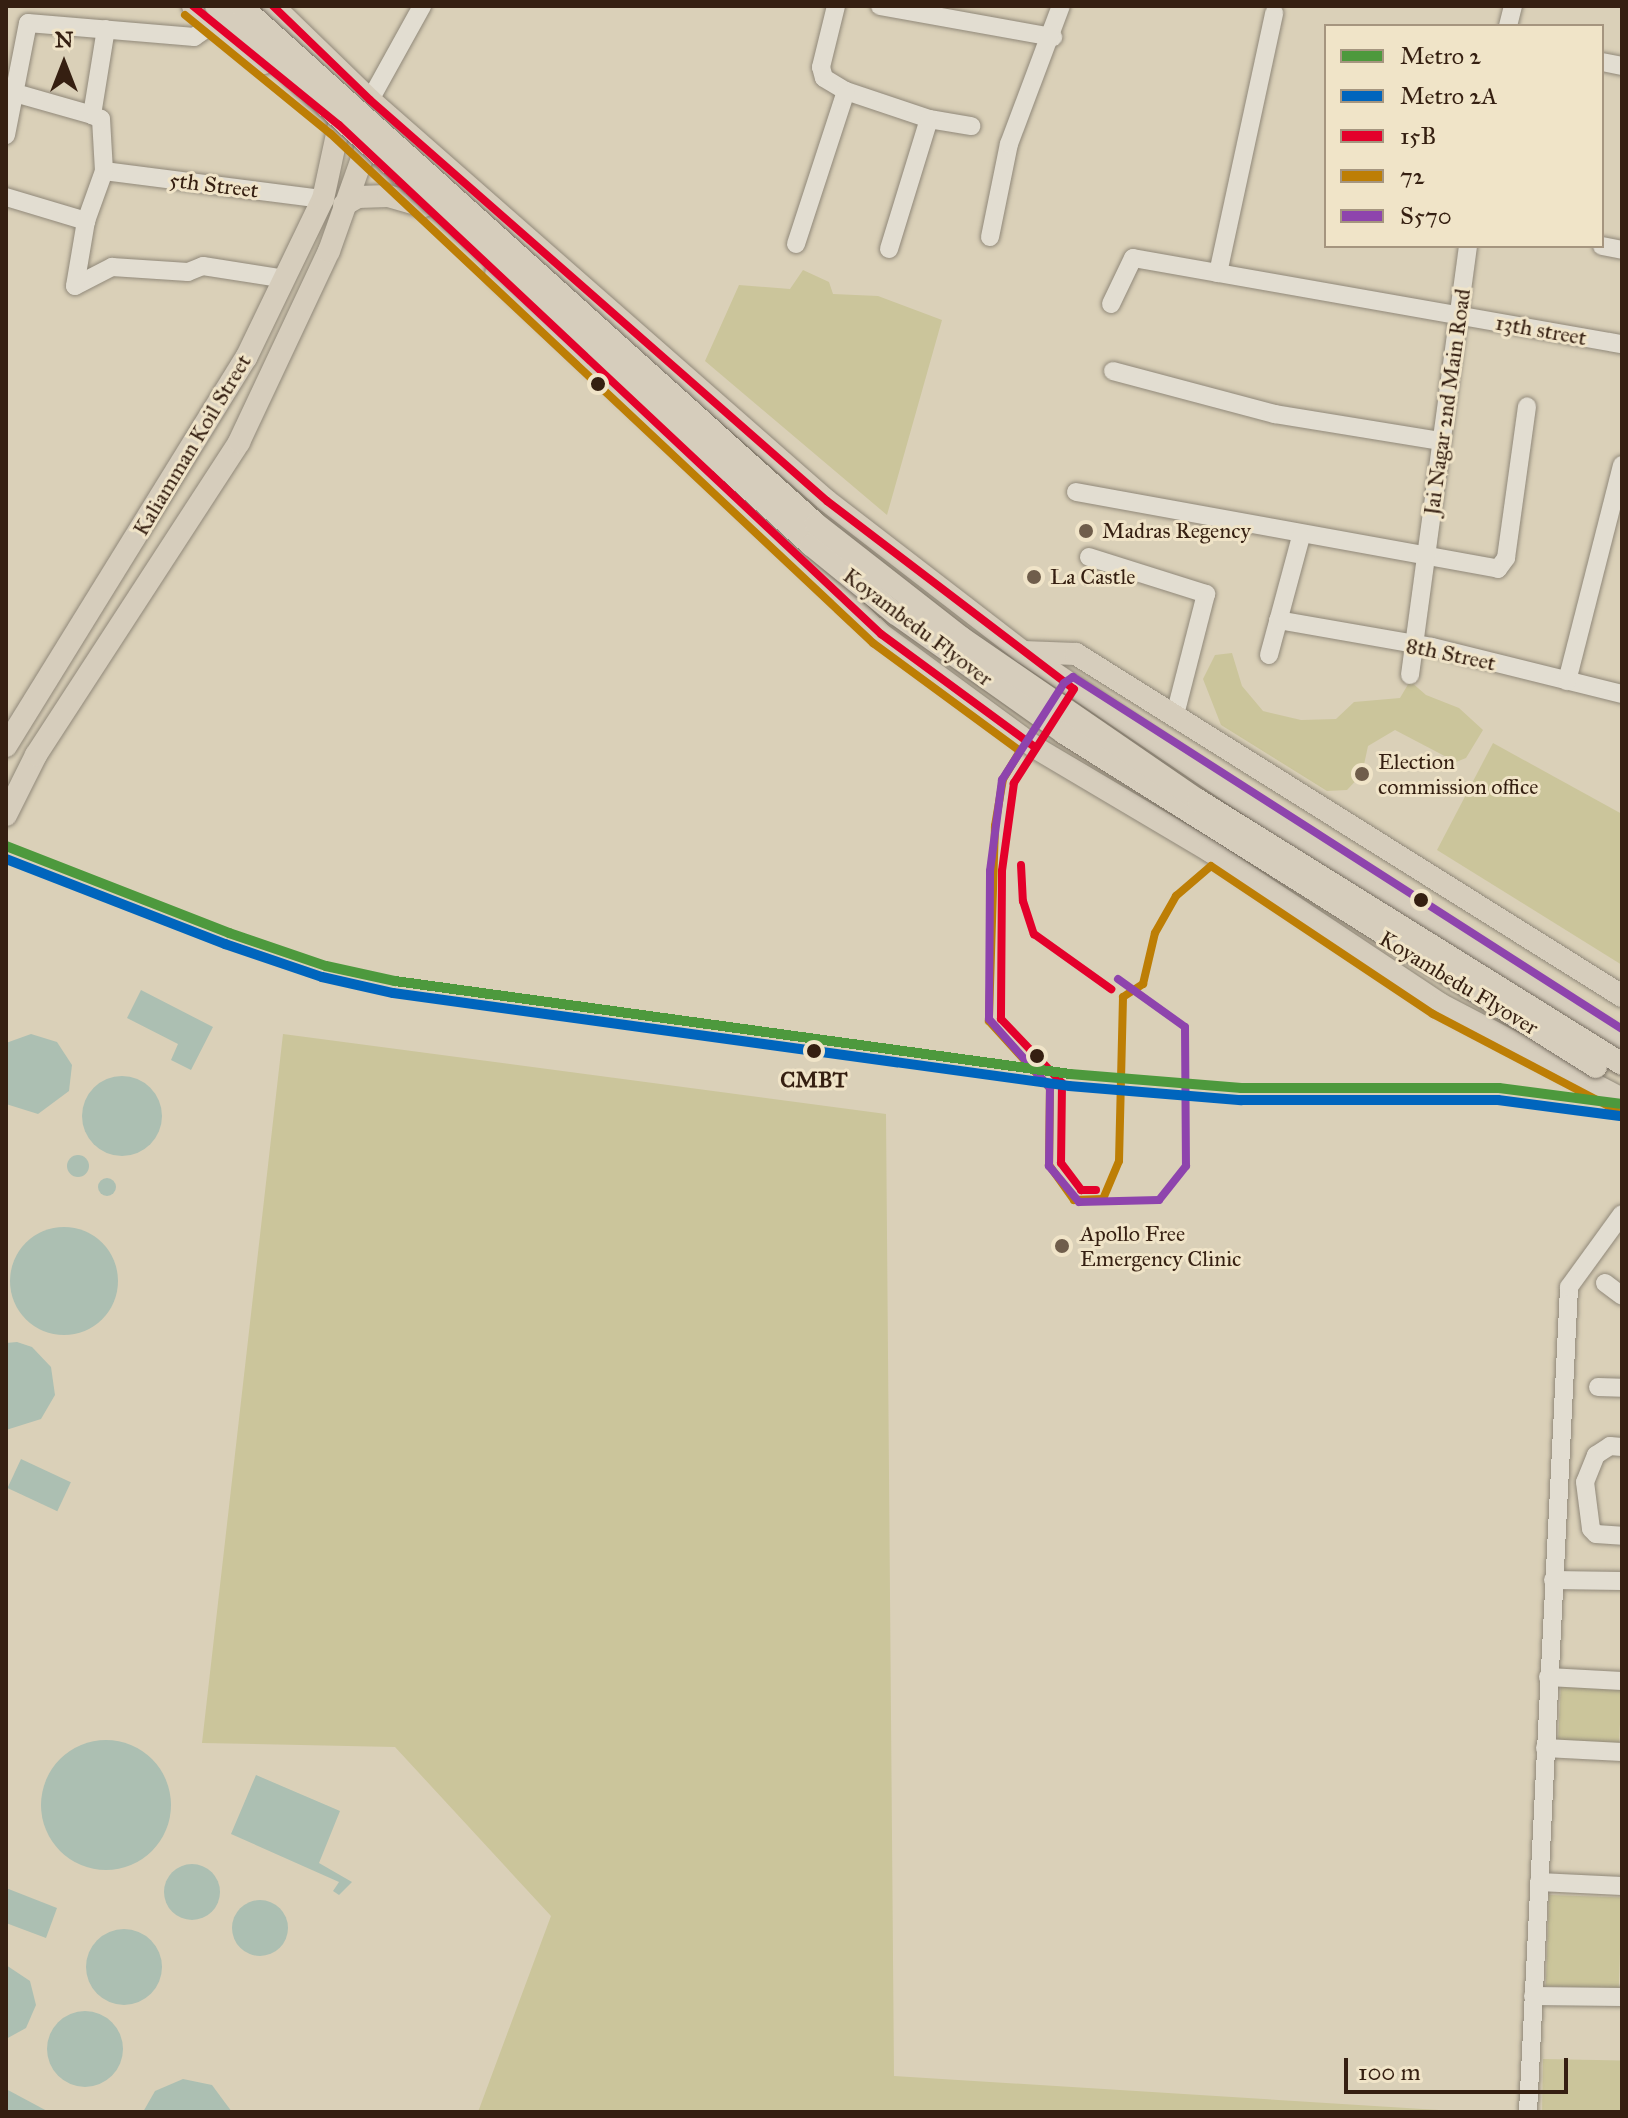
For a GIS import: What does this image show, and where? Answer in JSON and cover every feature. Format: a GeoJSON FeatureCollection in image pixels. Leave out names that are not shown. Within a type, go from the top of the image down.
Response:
{"type":"FeatureCollection","features":[{"type":"Feature","properties":{"kind":"main road"},"geometry":{"type":"LineString","coordinates":[[193,6],[216,14],[339,125],[881,634],[1036,748],[1210,851],[1252,882],[1440,1004],[1618,1096]]}},
{"type":"Feature","properties":{"kind":"main road","name":"Koyambedu Flyover"},"geometry":{"type":"LineString","coordinates":[[241,6],[816,524],[962,638],[1198,800],[1622,1064]]}},
{"type":"Feature","properties":{"kind":"main road"},"geometry":{"type":"LineString","coordinates":[[273,6],[370,100],[827,501],[1023,652],[1282,828],[1622,1043]]}},
{"type":"Feature","properties":{"kind":"main road","name":"Koyambedu Flyover"},"geometry":{"type":"LineString","coordinates":[[216,14],[811,545],[896,614],[1064,733],[1596,1067],[1608,1077],[1618,1096]]}},
{"type":"Feature","properties":{"kind":"main road","name":"Kaliamman Koil Street"},"geometry":{"type":"LineString","coordinates":[[6,815],[36,755],[239,442],[329,251],[339,125]]}},
{"type":"Feature","properties":{"kind":"main road"},"geometry":{"type":"LineString","coordinates":[[333,202],[365,150]]}},
{"type":"Feature","properties":{"kind":"main road"},"geometry":{"type":"LineString","coordinates":[[333,202],[388,196],[424,206]]}},
{"type":"Feature","properties":{"kind":"main road","name":"Kaliamman Koil Street"},"geometry":{"type":"LineString","coordinates":[[6,746],[246,358],[285,279],[333,202]]}},
{"type":"Feature","properties":{"kind":"main road"},"geometry":{"type":"LineString","coordinates":[[719,482],[760,442]]}},
{"type":"Feature","properties":{"kind":"main road"},"geometry":{"type":"LineString","coordinates":[[1023,652],[1076,654],[1622,996]]}},
{"type":"Feature","properties":{"kind":"main road"},"geometry":{"type":"LineString","coordinates":[[1036,748],[1074,689]]}},
{"type":"Feature","properties":{"kind":"main road"},"geometry":{"type":"LineString","coordinates":[[1252,882],[1282,828]]}},
{"type":"Feature","properties":{"kind":"street"},"geometry":{"type":"LineString","coordinates":[[370,100],[422,6]]}},
{"type":"Feature","properties":{"kind":"street"},"geometry":{"type":"LineString","coordinates":[[836,6],[821,67],[824,78],[846,91],[929,119],[971,126]]}},
{"type":"Feature","properties":{"kind":"street"},"geometry":{"type":"LineString","coordinates":[[880,6],[1053,37]]}},
{"type":"Feature","properties":{"kind":"street"},"geometry":{"type":"LineString","coordinates":[[990,237],[1009,144],[1053,37],[1061,6]]}},
{"type":"Feature","properties":{"kind":"street"},"geometry":{"type":"LineString","coordinates":[[1218,273],[1274,13]]}},
{"type":"Feature","properties":{"kind":"street"},"geometry":{"type":"LineString","coordinates":[[6,135],[28,23],[194,37],[216,14]]}},
{"type":"Feature","properties":{"kind":"street"},"geometry":{"type":"LineString","coordinates":[[92,115],[106,29]]}},
{"type":"Feature","properties":{"kind":"street"},"geometry":{"type":"LineString","coordinates":[[796,244],[846,91]]}},
{"type":"Feature","properties":{"kind":"street"},"geometry":{"type":"LineString","coordinates":[[15,93],[101,119],[104,171],[86,221],[75,286],[112,267],[188,272],[203,266],[285,279]]}},
{"type":"Feature","properties":{"kind":"street"},"geometry":{"type":"LineString","coordinates":[[889,249],[929,119]]}},
{"type":"Feature","properties":{"kind":"street","name":"5th Street"},"geometry":{"type":"LineString","coordinates":[[104,171],[333,202]]}},
{"type":"Feature","properties":{"kind":"street"},"geometry":{"type":"LineString","coordinates":[[6,197],[86,221]]}},
{"type":"Feature","properties":{"kind":"street","name":"Jai Nagar 2nd Main Road"},"geometry":{"type":"LineString","coordinates":[[1410,675],[1468,248]]}},
{"type":"Feature","properties":{"kind":"street","name":"13th street"},"geometry":{"type":"LineString","coordinates":[[1111,304],[1133,258],[1622,344]]}},
{"type":"Feature","properties":{"kind":"street"},"geometry":{"type":"LineString","coordinates":[[1113,371],[1275,414],[1440,441]]}},
{"type":"Feature","properties":{"kind":"street"},"geometry":{"type":"LineString","coordinates":[[1076,492],[1301,536],[1498,569],[1504,565],[1527,406]]}},
{"type":"Feature","properties":{"kind":"street"},"geometry":{"type":"LineString","coordinates":[[1567,681],[1622,465]]}},
{"type":"Feature","properties":{"kind":"street"},"geometry":{"type":"LineString","coordinates":[[1269,655],[1301,536]]}},
{"type":"Feature","properties":{"kind":"street"},"geometry":{"type":"LineString","coordinates":[[1089,557],[1206,594],[1175,715]]}},
{"type":"Feature","properties":{"kind":"street","name":"8th Street"},"geometry":{"type":"LineString","coordinates":[[1278,620],[1413,645],[1622,694]]}},
{"type":"Feature","properties":{"kind":"street"},"geometry":{"type":"LineString","coordinates":[[1528,2112],[1569,1287],[1622,1214]]}},
{"type":"Feature","properties":{"kind":"street"},"geometry":{"type":"LineString","coordinates":[[1605,1283],[1622,1296]]}},
{"type":"Feature","properties":{"kind":"street"},"geometry":{"type":"LineString","coordinates":[[1598,1387],[1622,1388]]}},
{"type":"Feature","properties":{"kind":"street"},"geometry":{"type":"LineString","coordinates":[[1622,1447],[1610,1446],[1596,1455],[1585,1482],[1591,1529],[1596,1534],[1622,1536]]}},
{"type":"Feature","properties":{"kind":"street"},"geometry":{"type":"LineString","coordinates":[[1553,1580],[1622,1581]]}},
{"type":"Feature","properties":{"kind":"street"},"geometry":{"type":"LineString","coordinates":[[1548,1677],[1622,1681]]}},
{"type":"Feature","properties":{"kind":"street"},"geometry":{"type":"LineString","coordinates":[[1545,1748],[1622,1752]]}},
{"type":"Feature","properties":{"kind":"street"},"geometry":{"type":"LineString","coordinates":[[1539,1882],[1622,1886]]}},
{"type":"Feature","properties":{"kind":"street"},"geometry":{"type":"LineString","coordinates":[[1533,1996],[1622,1997]]}},
{"type":"Feature","properties":{"kind":"shaded area"},"geometry":{"type":"Polygon","coordinates":[[[803,270],[829,282],[833,294],[878,296],[942,320],[887,515],[705,361],[739,285],[790,289],[803,270]]]}},
{"type":"Feature","properties":{"kind":"shaded area"},"geometry":{"type":"Polygon","coordinates":[[[1232,653],[1242,686],[1263,711],[1301,720],[1336,719],[1354,702],[1400,698],[1410,681],[1426,695],[1459,708],[1483,730],[1466,758],[1456,762],[1395,730],[1368,746],[1362,774],[1347,790],[1327,791],[1221,725],[1203,679],[1215,655],[1232,653]]]}},
{"type":"Feature","properties":{"kind":"shaded area"},"geometry":{"type":"Polygon","coordinates":[[[1493,743],[1622,814],[1622,965],[1437,850],[1493,743]]]}},
{"type":"Feature","properties":{"kind":"shaded area"},"geometry":{"type":"Polygon","coordinates":[[[141,990],[213,1027],[191,1070],[171,1060],[178,1044],[127,1018],[141,990]]]}},
{"type":"Feature","properties":{"kind":"shaded area"},"geometry":{"type":"Polygon","coordinates":[[[31,1034],[57,1042],[72,1065],[69,1091],[38,1114],[6,1104],[6,1043],[31,1034]]]}},
{"type":"Feature","properties":{"kind":"shaded area"},"geometry":{"type":"Polygon","coordinates":[[[283,1034],[886,1114],[894,2076],[1471,2112],[478,2112],[551,1916],[395,1747],[202,1743],[283,1034]]]}},
{"type":"Feature","properties":{"kind":"shaded area"},"geometry":{"type":"Polygon","coordinates":[[[122,1076],[137,1079],[150,1088],[159,1101],[162,1116],[159,1131],[150,1144],[137,1153],[122,1156],[107,1153],[94,1144],[85,1131],[82,1116],[85,1101],[94,1088],[107,1079],[122,1076]]]}},
{"type":"Feature","properties":{"kind":"shaded area"},"geometry":{"type":"Polygon","coordinates":[[[78,1155],[86,1158],[89,1166],[86,1174],[78,1177],[70,1174],[67,1166],[70,1158],[78,1155]]]}},
{"type":"Feature","properties":{"kind":"shaded area"},"geometry":{"type":"Polygon","coordinates":[[[107,1178],[116,1187],[107,1196],[98,1187],[107,1178]]]}},
{"type":"Feature","properties":{"kind":"shaded area"},"geometry":{"type":"Polygon","coordinates":[[[64,1227],[85,1231],[102,1243],[114,1260],[118,1281],[114,1302],[102,1319],[85,1331],[64,1335],[43,1331],[26,1319],[14,1302],[10,1281],[14,1260],[26,1243],[43,1231],[64,1227]]]}},
{"type":"Feature","properties":{"kind":"shaded area"},"geometry":{"type":"Polygon","coordinates":[[[17,1342],[32,1347],[51,1367],[55,1395],[41,1419],[6,1430],[6,1343],[17,1342]]]}},
{"type":"Feature","properties":{"kind":"shaded area"},"geometry":{"type":"Polygon","coordinates":[[[21,1459],[71,1482],[57,1511],[7,1488],[21,1459]]]}},
{"type":"Feature","properties":{"kind":"shaded area"},"geometry":{"type":"Polygon","coordinates":[[[1561,1684],[1622,1687],[1619,1744],[1558,1741],[1561,1684]]]}},
{"type":"Feature","properties":{"kind":"shaded area"},"geometry":{"type":"Polygon","coordinates":[[[106,1740],[131,1745],[152,1759],[166,1780],[171,1805],[166,1830],[152,1851],[131,1865],[106,1870],[81,1865],[60,1851],[46,1830],[41,1805],[46,1780],[60,1759],[81,1745],[106,1740]]]}},
{"type":"Feature","properties":{"kind":"shaded area"},"geometry":{"type":"Polygon","coordinates":[[[256,1775],[340,1811],[319,1863],[352,1882],[339,1895],[333,1891],[339,1882],[231,1834],[256,1775]]]}},
{"type":"Feature","properties":{"kind":"shaded area"},"geometry":{"type":"Polygon","coordinates":[[[192,1864],[212,1872],[220,1892],[212,1912],[192,1920],[172,1912],[164,1892],[172,1872],[192,1864]]]}},
{"type":"Feature","properties":{"kind":"shaded area"},"geometry":{"type":"Polygon","coordinates":[[[6,1888],[57,1908],[46,1938],[6,1923],[6,1888]]]}},
{"type":"Feature","properties":{"kind":"shaded area"},"geometry":{"type":"Polygon","coordinates":[[[1549,1895],[1622,1898],[1619,1988],[1546,1986],[1549,1895]]]}},
{"type":"Feature","properties":{"kind":"shaded area"},"geometry":{"type":"Polygon","coordinates":[[[260,1900],[280,1908],[288,1928],[280,1948],[260,1956],[240,1948],[232,1928],[240,1908],[260,1900]]]}},
{"type":"Feature","properties":{"kind":"shaded area"},"geometry":{"type":"Polygon","coordinates":[[[124,1929],[139,1932],[151,1940],[159,1952],[162,1967],[159,1982],[151,1994],[139,2002],[124,2005],[109,2002],[97,1994],[89,1982],[86,1967],[89,1952],[97,1940],[109,1932],[124,1929]]]}},
{"type":"Feature","properties":{"kind":"shaded area"},"geometry":{"type":"Polygon","coordinates":[[[6,1965],[30,1981],[36,2005],[26,2028],[6,2039],[6,1965]]]}},
{"type":"Feature","properties":{"kind":"shaded area"},"geometry":{"type":"Polygon","coordinates":[[[85,2011],[100,2014],[112,2022],[120,2034],[123,2049],[120,2064],[112,2076],[100,2084],[85,2087],[70,2084],[58,2076],[50,2064],[47,2049],[50,2034],[58,2022],[70,2014],[85,2011]]]}},
{"type":"Feature","properties":{"kind":"shaded area"},"geometry":{"type":"Polygon","coordinates":[[[1543,2059],[1622,2060],[1621,2112],[1542,2112],[1543,2059]]]}},
{"type":"Feature","properties":{"kind":"shaded area"},"geometry":{"type":"Polygon","coordinates":[[[183,2079],[212,2085],[232,2112],[143,2112],[155,2091],[183,2079]]]}},
{"type":"Feature","properties":{"kind":"shaded area"},"geometry":{"type":"Polygon","coordinates":[[[6,2089],[49,2112],[6,2112],[6,2089]]]}},
{"type":"Feature","properties":{"kind":"metro line","name":"2"},"geometry":{"type":"LineString","coordinates":[[6,846],[229,933],[326,966],[395,981],[1070,1074],[1241,1088],[1499,1088],[1622,1104]]}},
{"type":"Feature","properties":{"kind":"metro line","name":"2A"},"geometry":{"type":"LineString","coordinates":[[6,859],[225,944],[322,977],[393,993],[1069,1086],[1241,1100],[1498,1100],[1620,1116]]}},
{"type":"Feature","properties":{"kind":"transit line","name":"15B"},"geometry":{"type":"LineString","coordinates":[[193,6],[339,125],[881,634],[1036,748]]}},
{"type":"Feature","properties":{"kind":"transit line","name":"15B"},"geometry":{"type":"LineString","coordinates":[[273,6],[370,100],[827,501],[1074,689],[1014,783],[1002,871],[1001,1019],[1062,1083],[1061,1163],[1081,1190],[1096,1190]]}},
{"type":"Feature","properties":{"kind":"transit line","name":"72"},"geometry":{"type":"LineString","coordinates":[[185,15],[331,134],[873,643],[1020,751],[1003,779],[995,826],[989,1021],[1050,1088],[1049,1165],[1074,1200],[1103,1199],[1119,1161],[1123,997],[1143,984],[1155,933],[1176,896],[1211,866],[1433,1014],[1616,1110]]}},
{"type":"Feature","properties":{"kind":"transit line","name":"S570"},"geometry":{"type":"LineString","coordinates":[[1118,979],[1185,1027],[1186,1166],[1159,1200],[1079,1202],[1049,1166],[1050,1088],[989,1019],[990,871],[1002,780],[1064,683],[1073,677],[1622,1029]]}},
{"type":"Feature","properties":{"kind":"transit line","name":"15B"},"geometry":{"type":"LineString","coordinates":[[1021,865],[1023,901],[1034,934],[1111,989]]}},
{"type":"Feature","properties":{"kind":"place","name":"Madras Regency"},"geometry":{"type":"Point","coordinates":[1086,531]}},
{"type":"Feature","properties":{"kind":"place","name":"La Castle"},"geometry":{"type":"Point","coordinates":[1034,577]}},
{"type":"Feature","properties":{"kind":"place","name":"Election commission office"},"geometry":{"type":"Point","coordinates":[1362,774]}},
{"type":"Feature","properties":{"kind":"place","name":"CMBT"},"geometry":{"type":"Point","coordinates":[814,1051]}},
{"type":"Feature","properties":{"kind":"place","name":"Apollo Free Emergency Clinic"},"geometry":{"type":"Point","coordinates":[1062,1246]}}]}
